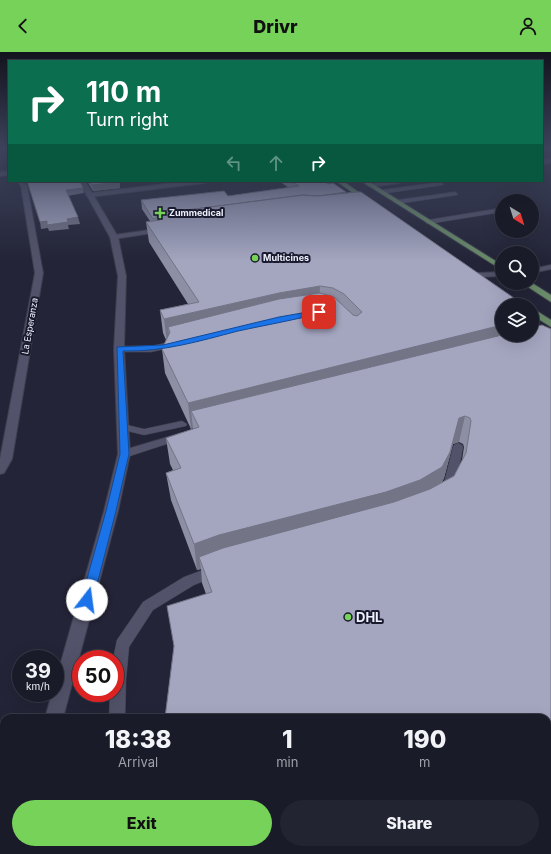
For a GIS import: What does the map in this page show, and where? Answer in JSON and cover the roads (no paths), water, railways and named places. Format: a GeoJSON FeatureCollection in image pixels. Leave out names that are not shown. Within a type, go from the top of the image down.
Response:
{"type":"FeatureCollection","features":[{"type":"Feature","properties":{"kind":"main road"},"geometry":{"type":"LineString","coordinates":[[347,186],[370,202]]}},
{"type":"Feature","properties":{"kind":"main road"},"geometry":{"type":"LineString","coordinates":[[372,186],[495,264]]}},
{"type":"Feature","properties":{"kind":"main road"},"geometry":{"type":"LineString","coordinates":[[475,273],[491,284]]}},
{"type":"Feature","properties":{"kind":"main road"},"geometry":{"type":"LineString","coordinates":[[537,290],[551,299]]}},
{"type":"Feature","properties":{"kind":"main road"},"geometry":{"type":"LineString","coordinates":[[539,316],[551,324]]}},
{"type":"Feature","properties":{"kind":"street","name":"La Esperanza"},"geometry":{"type":"LineString","coordinates":[[0,470],[6,460],[39,273],[24,186]]}},
{"type":"Feature","properties":{"kind":"street"},"geometry":{"type":"LineString","coordinates":[[55,714],[111,511],[124,454],[119,349],[122,276],[114,237],[85,186]]}},
{"type":"Feature","properties":{"kind":"street"},"geometry":{"type":"LineString","coordinates":[[89,195],[160,186]]}},
{"type":"Feature","properties":{"kind":"street"},"geometry":{"type":"LineString","coordinates":[[353,203],[370,202]]}},
{"type":"Feature","properties":{"kind":"street"},"geometry":{"type":"LineString","coordinates":[[114,237],[168,229]]}},
{"type":"Feature","properties":{"kind":"street"},"geometry":{"type":"LineString","coordinates":[[539,270],[551,267]]}},
{"type":"Feature","properties":{"kind":"street"},"geometry":{"type":"LineString","coordinates":[[475,273],[495,274]]}},
{"type":"Feature","properties":{"kind":"lane"},"geometry":{"type":"LineString","coordinates":[[381,192],[423,186]]}},
{"type":"Feature","properties":{"kind":"lane"},"geometry":{"type":"LineString","coordinates":[[397,202],[455,194]]}},
{"type":"Feature","properties":{"kind":"lane"},"geometry":{"type":"LineString","coordinates":[[428,222],[495,211]]}},
{"type":"Feature","properties":{"kind":"lane"},"geometry":{"type":"LineString","coordinates":[[468,279],[475,273]]}},
{"type":"Feature","properties":{"kind":"lane"},"geometry":{"type":"LineString","coordinates":[[119,349],[151,349],[182,343]]}},
{"type":"Feature","properties":{"kind":"lane"},"geometry":{"type":"LineString","coordinates":[[123,427],[144,432],[182,424]]}},
{"type":"Feature","properties":{"kind":"lane"},"geometry":{"type":"LineString","coordinates":[[124,454],[188,434]]}},
{"type":"Feature","properties":{"kind":"lane"},"geometry":{"type":"LineString","coordinates":[[437,501],[442,498],[451,479],[458,447]]}},
{"type":"Feature","properties":{"kind":"lane"},"geometry":{"type":"LineString","coordinates":[[117,714],[118,680],[122,645],[148,606],[189,581],[229,566]]}},
{"type":"Feature","properties":{"kind":"place","name":"Zummedical"},"geometry":{"type":"Point","coordinates":[160,213]}},
{"type":"Feature","properties":{"kind":"place","name":"Multicines"},"geometry":{"type":"Point","coordinates":[255,258]}},
{"type":"Feature","properties":{"kind":"place","name":"DHL"},"geometry":{"type":"Point","coordinates":[348,617]}}]}
